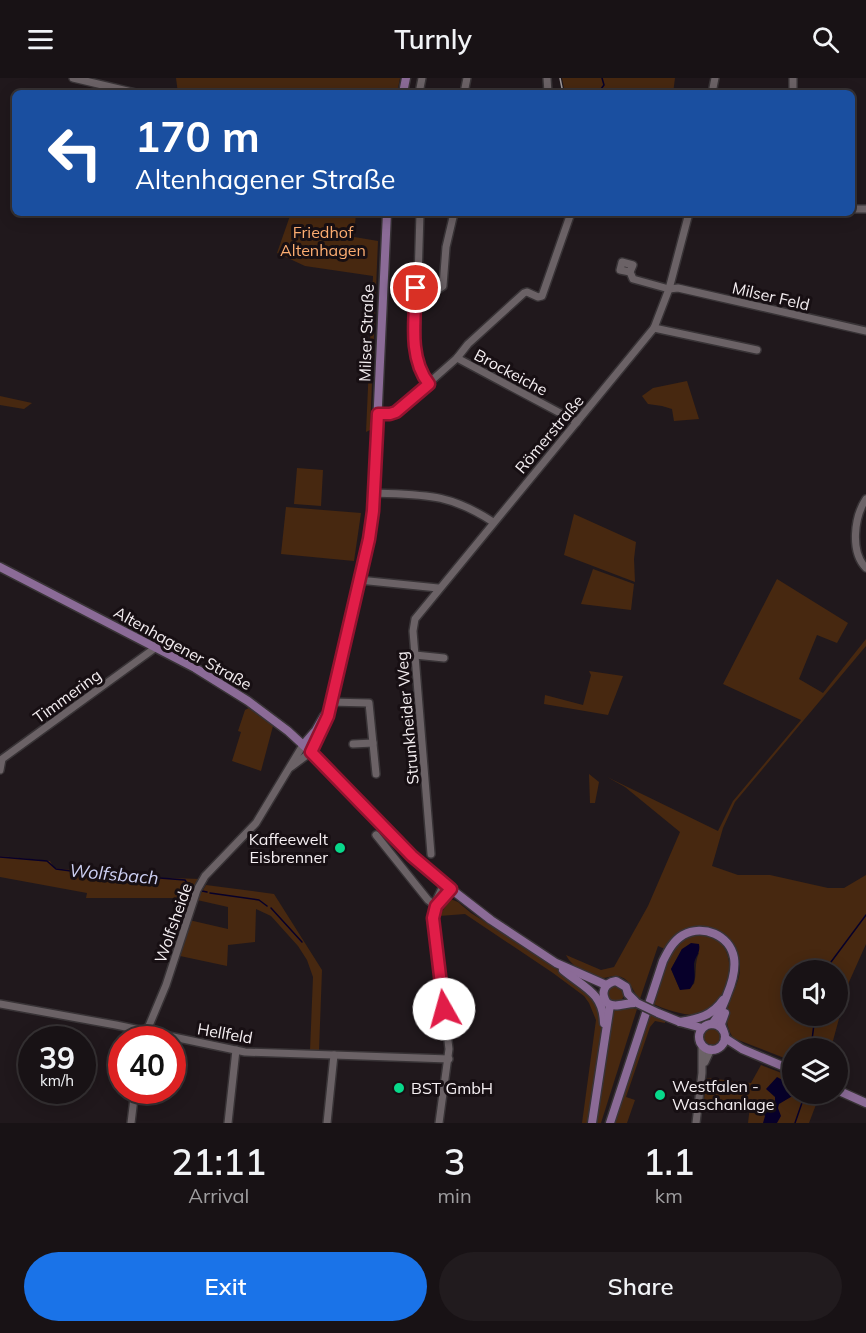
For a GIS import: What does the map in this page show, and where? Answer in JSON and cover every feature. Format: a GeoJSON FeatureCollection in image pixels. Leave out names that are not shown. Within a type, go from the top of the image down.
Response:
{"type":"FeatureCollection","features":[{"type":"Feature","properties":{"kind":"main road","name":"Milser Straße"},"geometry":{"type":"LineString","coordinates":[[311,752],[328,716],[369,539],[374,493],[387,216]]}},
{"type":"Feature","properties":{"kind":"main road","name":"Altenhagener Straße"},"geometry":{"type":"LineString","coordinates":[[0,567],[234,691],[261,710],[311,752],[412,856],[447,886],[490,920],[559,966],[605,988]]}},
{"type":"Feature","properties":{"kind":"main road","name":"Milser Straße"},"geometry":{"type":"LineString","coordinates":[[303,745],[316,730],[330,702]]}},
{"type":"Feature","properties":{"kind":"main road"},"geometry":{"type":"LineString","coordinates":[[610,1123],[668,950],[685,934],[697,931],[717,935],[731,948],[735,969],[718,1017],[701,1032]]}},
{"type":"Feature","properties":{"kind":"main road"},"geometry":{"type":"LineString","coordinates":[[720,932],[733,945],[739,963],[736,983],[722,1023],[723,1038]]}},
{"type":"Feature","properties":{"kind":"main road"},"geometry":{"type":"LineString","coordinates":[[559,966],[597,997],[604,1017],[604,1045]]}},
{"type":"Feature","properties":{"kind":"main road"},"geometry":{"type":"LineString","coordinates":[[637,1003],[610,1005],[604,999],[605,988],[613,982],[622,983],[637,1003],[701,1032],[707,1047],[723,1038]]}},
{"type":"Feature","properties":{"kind":"main road"},"geometry":{"type":"LineString","coordinates":[[680,1022],[704,1017],[711,1013],[720,1004],[731,985]]}},
{"type":"Feature","properties":{"kind":"main road"},"geometry":{"type":"LineString","coordinates":[[623,1004],[628,994]]}},
{"type":"Feature","properties":{"kind":"main road"},"geometry":{"type":"LineString","coordinates":[[592,1123],[610,1005]]}},
{"type":"Feature","properties":{"kind":"main road"},"geometry":{"type":"LineString","coordinates":[[712,1024],[723,1038],[782,1067]]}},
{"type":"Feature","properties":{"kind":"main road"},"geometry":{"type":"LineString","coordinates":[[848,1095],[866,1103]]}},
{"type":"Feature","properties":{"kind":"street"},"geometry":{"type":"LineString","coordinates":[[73,78],[123,90]]}},
{"type":"Feature","properties":{"kind":"street"},"geometry":{"type":"LineString","coordinates":[[420,216],[415,320],[417,361],[419,370],[429,384]]}},
{"type":"Feature","properties":{"kind":"street"},"geometry":{"type":"LineString","coordinates":[[416,288],[443,286],[446,247],[453,216]]}},
{"type":"Feature","properties":{"kind":"street"},"geometry":{"type":"LineString","coordinates":[[457,358],[468,344],[524,293],[538,297],[543,295],[570,216]]}},
{"type":"Feature","properties":{"kind":"street","name":"Römerstraße"},"geometry":{"type":"LineString","coordinates":[[438,588],[654,328],[669,289],[688,216]]}},
{"type":"Feature","properties":{"kind":"street","name":"Milser Feld"},"geometry":{"type":"LineString","coordinates":[[630,272],[633,279],[669,289],[678,288],[866,331]]}},
{"type":"Feature","properties":{"kind":"street"},"geometry":{"type":"LineString","coordinates":[[654,328],[757,350]]}},
{"type":"Feature","properties":{"kind":"street","name":"Brockeiche"},"geometry":{"type":"LineString","coordinates":[[378,414],[396,412],[457,358],[577,422]]}},
{"type":"Feature","properties":{"kind":"street"},"geometry":{"type":"LineString","coordinates":[[374,493],[425,495],[446,499],[467,506],[494,522]]}},
{"type":"Feature","properties":{"kind":"street"},"geometry":{"type":"LineString","coordinates":[[866,499],[858,515],[856,553],[866,568]]}},
{"type":"Feature","properties":{"kind":"street"},"geometry":{"type":"LineString","coordinates":[[359,580],[438,588]]}},
{"type":"Feature","properties":{"kind":"street","name":"Strunkheider Weg"},"geometry":{"type":"LineString","coordinates":[[431,854],[413,632],[415,619],[438,588]]}},
{"type":"Feature","properties":{"kind":"street","name":"Timmering"},"geometry":{"type":"LineString","coordinates":[[0,770],[2,759],[155,648]]}},
{"type":"Feature","properties":{"kind":"street"},"geometry":{"type":"LineString","coordinates":[[415,655],[444,658]]}},
{"type":"Feature","properties":{"kind":"street"},"geometry":{"type":"LineString","coordinates":[[330,702],[369,703],[376,774]]}},
{"type":"Feature","properties":{"kind":"street"},"geometry":{"type":"LineString","coordinates":[[353,744],[373,743]]}},
{"type":"Feature","properties":{"kind":"street","name":"Wolfsheide"},"geometry":{"type":"LineString","coordinates":[[148,1026],[166,985],[197,891],[205,876],[256,823],[303,745]]}},
{"type":"Feature","properties":{"kind":"street","name":"Wolfsheide"},"geometry":{"type":"LineString","coordinates":[[289,769],[311,752]]}},
{"type":"Feature","properties":{"kind":"street"},"geometry":{"type":"LineString","coordinates":[[376,835],[428,900],[436,906]]}},
{"type":"Feature","properties":{"kind":"street"},"geometry":{"type":"LineString","coordinates":[[439,1123],[450,1049],[433,924],[439,893],[447,886]]}},
{"type":"Feature","properties":{"kind":"street","name":"Hellfeld"},"geometry":{"type":"LineString","coordinates":[[0,1004],[108,1028]]}},
{"type":"Feature","properties":{"kind":"street","name":"Hellfeld"},"geometry":{"type":"LineString","coordinates":[[186,1042],[236,1050],[449,1059]]}},
{"type":"Feature","properties":{"kind":"street"},"geometry":{"type":"LineString","coordinates":[[696,1123],[707,1047]]}},
{"type":"Feature","properties":{"kind":"street"},"geometry":{"type":"LineString","coordinates":[[228,1123],[236,1050]]}},
{"type":"Feature","properties":{"kind":"street"},"geometry":{"type":"LineString","coordinates":[[327,1123],[334,1055]]}},
{"type":"Feature","properties":{"kind":"street"},"geometry":{"type":"LineString","coordinates":[[131,1123],[133,1104]]}},
{"type":"Feature","properties":{"kind":"green space"},"geometry":{"type":"Polygon","coordinates":[[[176,78],[400,78],[398,90],[178,90],[176,78]]]}},
{"type":"Feature","properties":{"kind":"green space"},"geometry":{"type":"Polygon","coordinates":[[[562,78],[675,78],[673,90],[564,90],[562,78]]]}},
{"type":"Feature","properties":{"kind":"green space","name":"Friedhof Altenhagen"},"geometry":{"type":"Polygon","coordinates":[[[290,216],[356,216],[354,237],[378,241],[370,430],[366,432],[373,276],[305,266],[277,253],[290,216]]]}},
{"type":"Feature","properties":{"kind":"green space"},"geometry":{"type":"Polygon","coordinates":[[[687,381],[699,419],[674,421],[672,409],[648,404],[642,396],[653,388],[687,381]]]}},
{"type":"Feature","properties":{"kind":"green space"},"geometry":{"type":"Polygon","coordinates":[[[0,396],[32,403],[24,409],[0,405],[0,396]]]}},
{"type":"Feature","properties":{"kind":"green space"},"geometry":{"type":"Polygon","coordinates":[[[297,468],[323,470],[321,506],[294,504],[297,468]]]}},
{"type":"Feature","properties":{"kind":"green space"},"geometry":{"type":"Polygon","coordinates":[[[286,507],[361,513],[354,561],[281,554],[286,507]]]}},
{"type":"Feature","properties":{"kind":"green space"},"geometry":{"type":"Polygon","coordinates":[[[574,514],[636,542],[635,582],[564,555],[574,514]]]}},
{"type":"Feature","properties":{"kind":"green space"},"geometry":{"type":"Polygon","coordinates":[[[593,569],[634,584],[631,610],[581,604],[593,569]]]}},
{"type":"Feature","properties":{"kind":"green space"},"geometry":{"type":"Polygon","coordinates":[[[777,579],[848,623],[837,643],[817,635],[799,679],[823,693],[866,639],[866,646],[735,802],[723,828],[712,866],[738,875],[770,875],[828,888],[844,888],[866,875],[866,944],[848,986],[848,960],[782,960],[782,1026],[837,1026],[834,1038],[782,1038],[782,1057],[733,1038],[728,1027],[727,1016],[740,971],[740,963],[733,944],[718,931],[694,930],[676,937],[665,949],[658,946],[640,999],[625,979],[616,976],[602,978],[587,974],[576,967],[566,955],[601,970],[614,967],[648,906],[680,832],[625,787],[607,777],[718,831],[733,801],[801,720],[723,684],[777,579]]]}},
{"type":"Feature","properties":{"kind":"green space"},"geometry":{"type":"Polygon","coordinates":[[[589,671],[623,676],[608,715],[544,704],[545,695],[583,705],[591,675],[589,671]]]}},
{"type":"Feature","properties":{"kind":"green space"},"geometry":{"type":"Polygon","coordinates":[[[249,708],[273,726],[261,771],[232,761],[241,732],[238,731],[245,710],[249,708]]]}},
{"type":"Feature","properties":{"kind":"green space"},"geometry":{"type":"Polygon","coordinates":[[[589,774],[599,782],[595,803],[590,803],[589,774]]]}},
{"type":"Feature","properties":{"kind":"green space"},"geometry":{"type":"Polygon","coordinates":[[[0,856],[50,861],[54,868],[136,877],[201,879],[166,974],[190,898],[86,898],[87,893],[0,877],[0,856]]]}},
{"type":"Feature","properties":{"kind":"green space"},"geometry":{"type":"Polygon","coordinates":[[[206,885],[274,894],[322,970],[319,1051],[310,1051],[313,977],[307,960],[298,946],[271,916],[256,909],[255,942],[228,945],[227,966],[180,956],[178,953],[189,920],[228,929],[228,907],[197,900],[206,885]]]}},
{"type":"Feature","properties":{"kind":"green space"},"geometry":{"type":"Polygon","coordinates":[[[448,898],[458,902],[471,913],[549,962],[593,995],[602,1020],[602,1032],[588,1123],[582,1123],[596,1020],[589,1003],[584,996],[553,973],[465,914],[439,916],[449,901],[448,898]]]}},
{"type":"Feature","properties":{"kind":"green space"},"geometry":{"type":"Polygon","coordinates":[[[691,934],[708,935],[721,943],[727,954],[728,980],[716,1004],[707,1012],[695,1015],[684,1014],[651,1003],[662,966],[679,940],[691,934]],[[682,949],[671,969],[680,990],[694,984],[699,953],[682,949]]]}},
{"type":"Feature","properties":{"kind":"green space"},"geometry":{"type":"Polygon","coordinates":[[[615,985],[621,988],[624,994],[621,1000],[615,1003],[609,1000],[606,994],[609,988],[615,985]]]}},
{"type":"Feature","properties":{"kind":"green space"},"geometry":{"type":"Polygon","coordinates":[[[159,991],[147,1025],[141,1026],[146,1023],[159,991]]]}},
{"type":"Feature","properties":{"kind":"green space"},"geometry":{"type":"Polygon","coordinates":[[[612,1008],[637,1009],[601,1123],[595,1123],[612,1008]]]}},
{"type":"Feature","properties":{"kind":"green space"},"geometry":{"type":"Polygon","coordinates":[[[647,1013],[665,1023],[655,1021],[650,1027],[626,1097],[635,1100],[627,1123],[611,1123],[647,1013]]]}},
{"type":"Feature","properties":{"kind":"green space"},"geometry":{"type":"Polygon","coordinates":[[[708,1028],[716,1028],[721,1033],[719,1044],[708,1046],[703,1041],[703,1033],[708,1028]]]}},
{"type":"Feature","properties":{"kind":"green space"},"geometry":{"type":"Polygon","coordinates":[[[761,1065],[782,1073],[782,1104],[816,1104],[809,1123],[748,1123],[750,1106],[704,1099],[707,1078],[751,1083],[761,1065]]]}},
{"type":"Feature","properties":{"kind":"shaded area"},"geometry":{"type":"Polygon","coordinates":[[[691,943],[699,944],[699,952],[694,964],[694,980],[690,989],[680,990],[671,969],[682,949],[691,943]]]}},
{"type":"Feature","properties":{"kind":"shaded area"},"geometry":{"type":"Polygon","coordinates":[[[777,1077],[782,1080],[782,1102],[778,1108],[781,1116],[777,1123],[763,1123],[765,1116],[759,1109],[761,1103],[772,1105],[775,1102],[775,1097],[766,1089],[777,1077]]]}},
{"type":"Feature","properties":{"kind":"waterway"},"geometry":{"type":"LineString","coordinates":[[600,90],[604,85],[602,78]]}},
{"type":"Feature","properties":{"kind":"waterway","name":"Wolfsbach"},"geometry":{"type":"LineString","coordinates":[[0,857],[47,861],[56,869],[71,871],[185,880],[190,888]]}},
{"type":"Feature","properties":{"kind":"waterway","name":"Wolfsbach"},"geometry":{"type":"LineString","coordinates":[[202,891],[207,892]]}},
{"type":"Feature","properties":{"kind":"waterway","name":"Wolfsbach"},"geometry":{"type":"LineString","coordinates":[[210,893],[259,900],[267,906]]}},
{"type":"Feature","properties":{"kind":"waterway","name":"Wolfsbach"},"geometry":{"type":"LineString","coordinates":[[271,908],[302,942]]}},
{"type":"Feature","properties":{"kind":"waterway"},"geometry":{"type":"LineString","coordinates":[[832,960],[866,915]]}},
{"type":"Feature","properties":{"kind":"waterway"},"geometry":{"type":"LineString","coordinates":[[812,1038],[814,1026]]}},
{"type":"Feature","properties":{"kind":"waterway"},"geometry":{"type":"LineString","coordinates":[[795,1123],[802,1104]]}},
{"type":"Feature","properties":{"kind":"tram line"},"geometry":{"type":"LineString","coordinates":[[560,78],[562,90]]}},
{"type":"Feature","properties":{"kind":"place","name":"Kaffeewelt Eisbrenner"},"geometry":{"type":"Point","coordinates":[340,848]}},
{"type":"Feature","properties":{"kind":"place","name":"BST GmbH"},"geometry":{"type":"Point","coordinates":[399,1088]}},
{"type":"Feature","properties":{"kind":"place","name":"Westfalen - Waschanlage"},"geometry":{"type":"Point","coordinates":[660,1095]}},
{"type":"Feature","properties":{"kind":"route"},"geometry":{"type":"LineString","coordinates":[[416,288],[417,361],[419,370],[429,384],[393,414],[378,414],[373,511],[369,539],[328,716],[311,752],[412,856],[451,889],[436,906],[433,918],[444,1009]]}}]}
